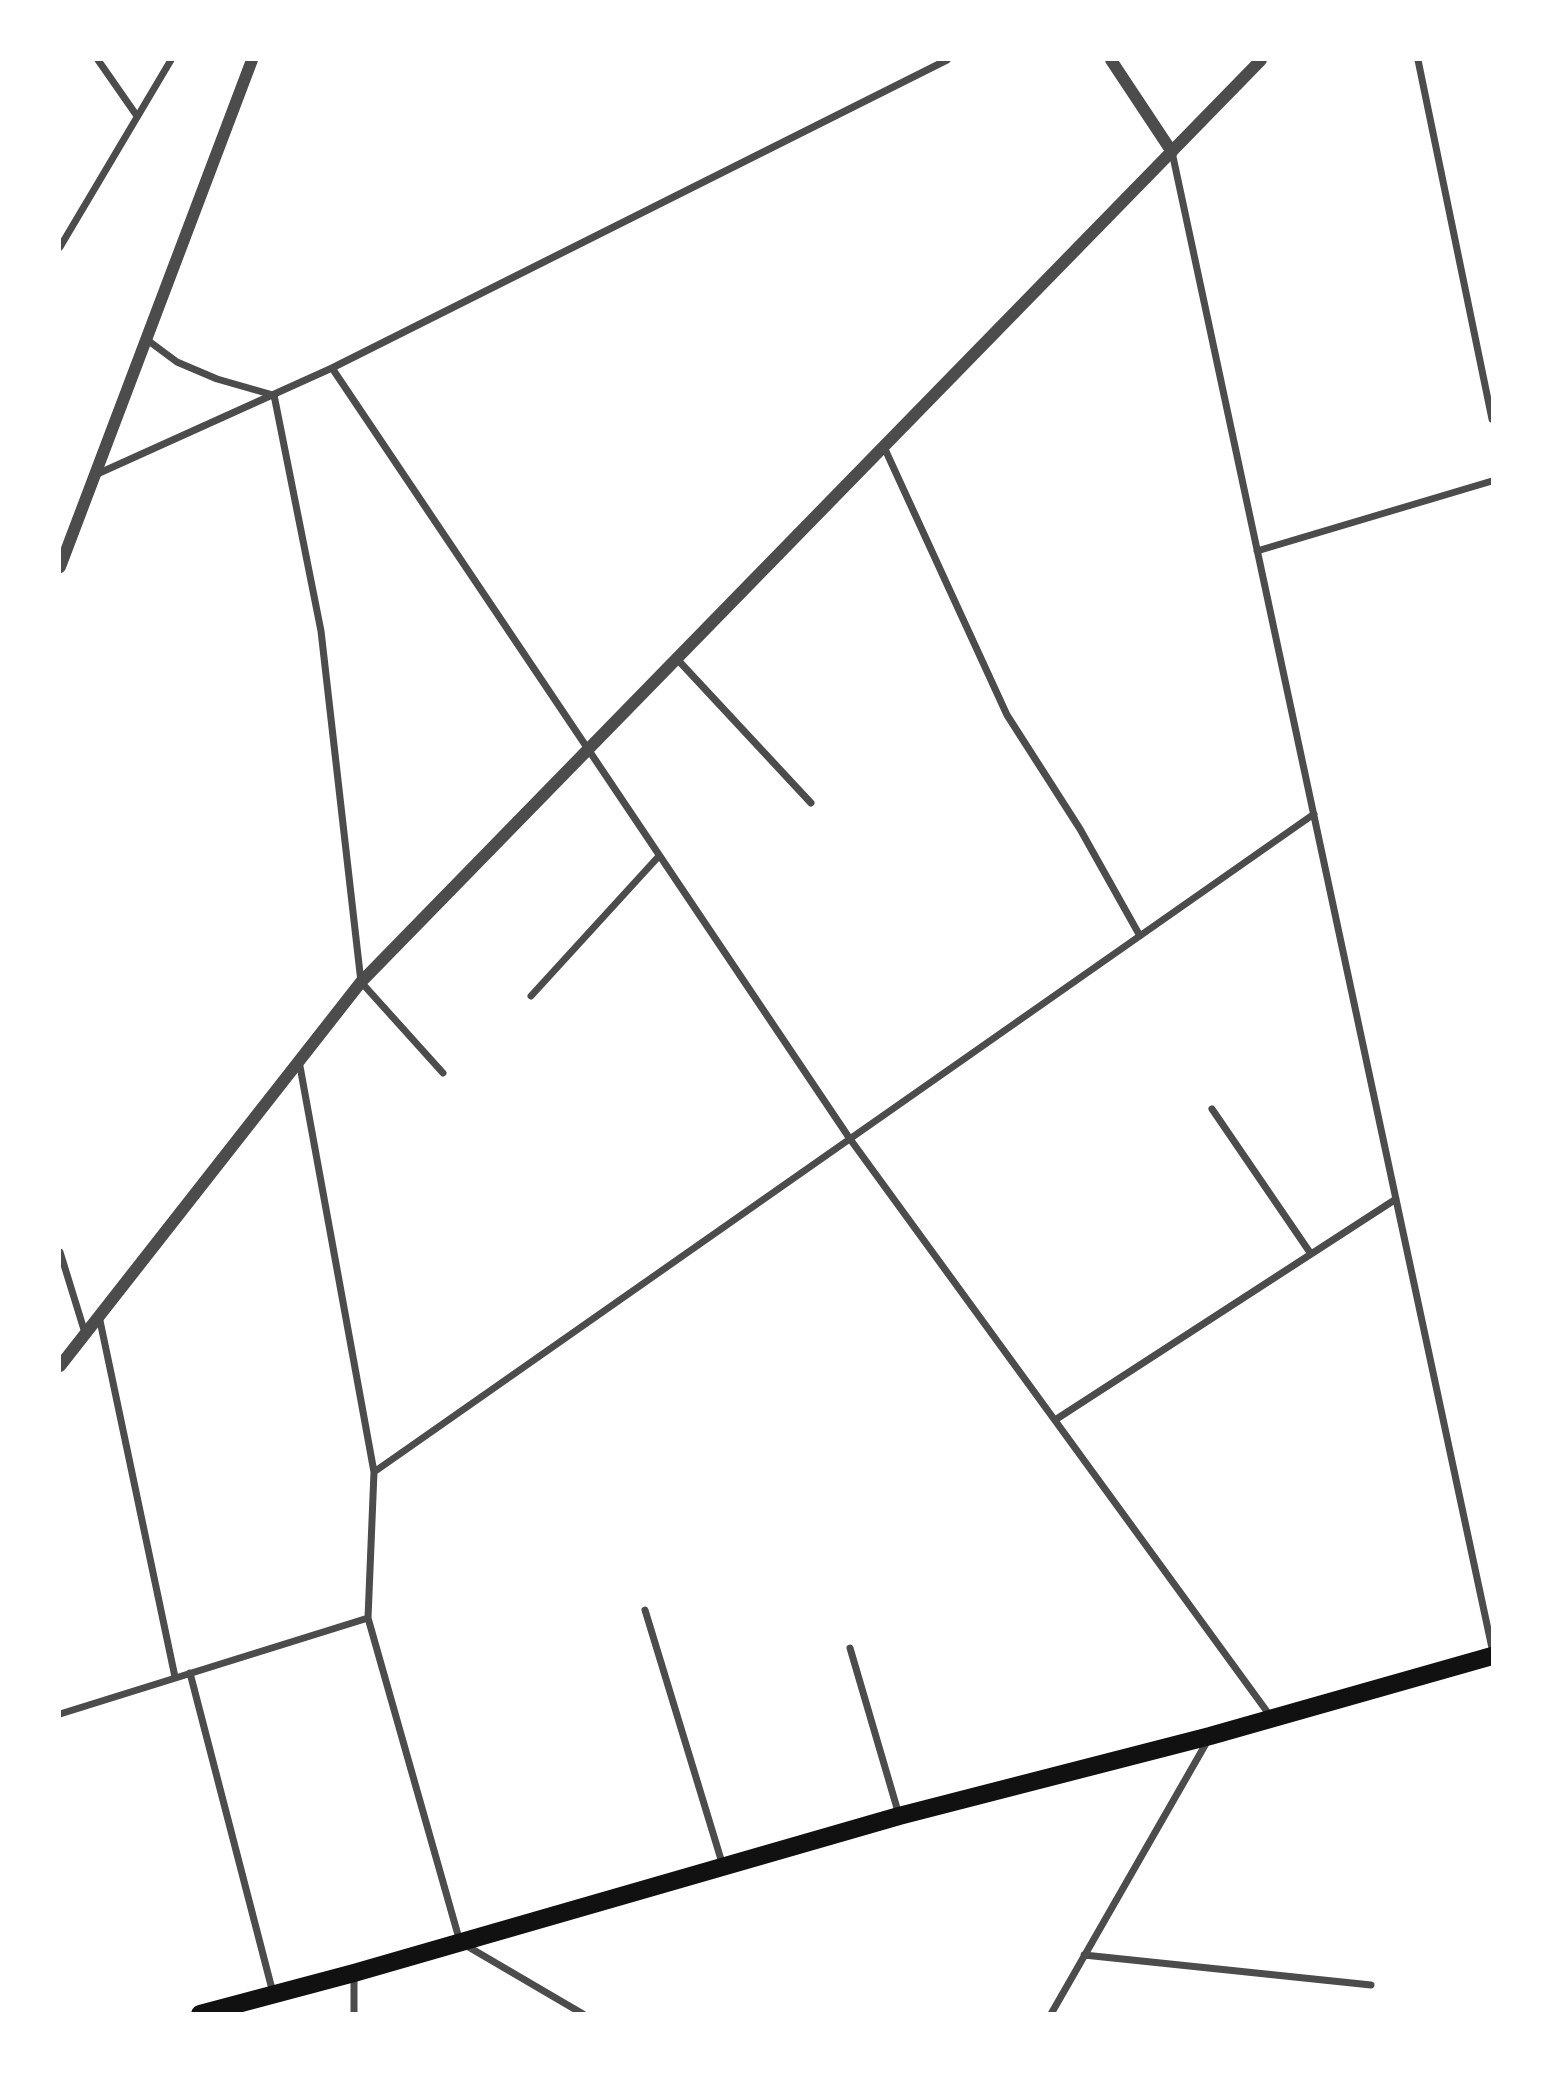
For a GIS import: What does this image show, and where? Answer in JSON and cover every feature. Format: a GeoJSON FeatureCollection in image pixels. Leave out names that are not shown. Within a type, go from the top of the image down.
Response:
{"type":"FeatureCollection","features":[{"type":"Feature","properties":{"kind":"main road"},"geometry":{"type":"LineString","coordinates":[[200,2014],[354,1973],[899,1816],[1210,1736],[1493,1656]]}},
{"type":"Feature","properties":{"kind":"street"},"geometry":{"type":"LineString","coordinates":[[98,60],[137,116]]}},
{"type":"Feature","properties":{"kind":"street"},"geometry":{"type":"LineString","coordinates":[[60,247],[171,60]]}},
{"type":"Feature","properties":{"kind":"street"},"geometry":{"type":"LineString","coordinates":[[60,567],[251,60]]}},
{"type":"Feature","properties":{"kind":"street"},"geometry":{"type":"LineString","coordinates":[[95,475],[332,368],[947,60]]}},
{"type":"Feature","properties":{"kind":"street"},"geometry":{"type":"LineString","coordinates":[[1111,60],[1172,152],[1493,1648]]}},
{"type":"Feature","properties":{"kind":"street"},"geometry":{"type":"LineString","coordinates":[[60,1366],[360,982],[1261,60]]}},
{"type":"Feature","properties":{"kind":"street"},"geometry":{"type":"LineString","coordinates":[[1418,60],[1493,419]]}},
{"type":"Feature","properties":{"kind":"street"},"geometry":{"type":"LineString","coordinates":[[146,339],[177,362],[217,379],[274,395]]}},
{"type":"Feature","properties":{"kind":"street"},"geometry":{"type":"LineString","coordinates":[[332,368],[850,1139],[1273,1718]]}},
{"type":"Feature","properties":{"kind":"street"},"geometry":{"type":"LineString","coordinates":[[274,395],[321,631],[360,982],[443,1073]]}},
{"type":"Feature","properties":{"kind":"street"},"geometry":{"type":"LineString","coordinates":[[884,447],[1007,715],[1080,829],[1140,936]]}},
{"type":"Feature","properties":{"kind":"street"},"geometry":{"type":"LineString","coordinates":[[1257,551],[1493,481]]}},
{"type":"Feature","properties":{"kind":"street"},"geometry":{"type":"LineString","coordinates":[[677,659],[811,803]]}},
{"type":"Feature","properties":{"kind":"street"},"geometry":{"type":"LineString","coordinates":[[374,1472],[1314,814]]}},
{"type":"Feature","properties":{"kind":"street"},"geometry":{"type":"LineString","coordinates":[[531,996],[659,856]]}},
{"type":"Feature","properties":{"kind":"street"},"geometry":{"type":"LineString","coordinates":[[299,1057],[374,1472],[369,1618],[460,1942],[583,2014]]}},
{"type":"Feature","properties":{"kind":"street"},"geometry":{"type":"LineString","coordinates":[[1212,1109],[1311,1254]]}},
{"type":"Feature","properties":{"kind":"street"},"geometry":{"type":"LineString","coordinates":[[1055,1420],[1396,1199]]}},
{"type":"Feature","properties":{"kind":"street"},"geometry":{"type":"LineString","coordinates":[[60,1252],[85,1334]]}},
{"type":"Feature","properties":{"kind":"street"},"geometry":{"type":"LineString","coordinates":[[99,1316],[175,1677]]}},
{"type":"Feature","properties":{"kind":"street"},"geometry":{"type":"LineString","coordinates":[[645,1610],[723,1867]]}},
{"type":"Feature","properties":{"kind":"street"},"geometry":{"type":"LineString","coordinates":[[60,1714],[369,1618]]}},
{"type":"Feature","properties":{"kind":"street"},"geometry":{"type":"LineString","coordinates":[[850,1648],[899,1816]]}},
{"type":"Feature","properties":{"kind":"street"},"geometry":{"type":"LineString","coordinates":[[190,1673],[273,1993]]}},
{"type":"Feature","properties":{"kind":"street"},"geometry":{"type":"LineString","coordinates":[[1051,2014],[1210,1736]]}},
{"type":"Feature","properties":{"kind":"street"},"geometry":{"type":"LineString","coordinates":[[1084,1955],[1371,1985]]}},
{"type":"Feature","properties":{"kind":"street"},"geometry":{"type":"LineString","coordinates":[[354,1973],[354,2014]]}}]}
